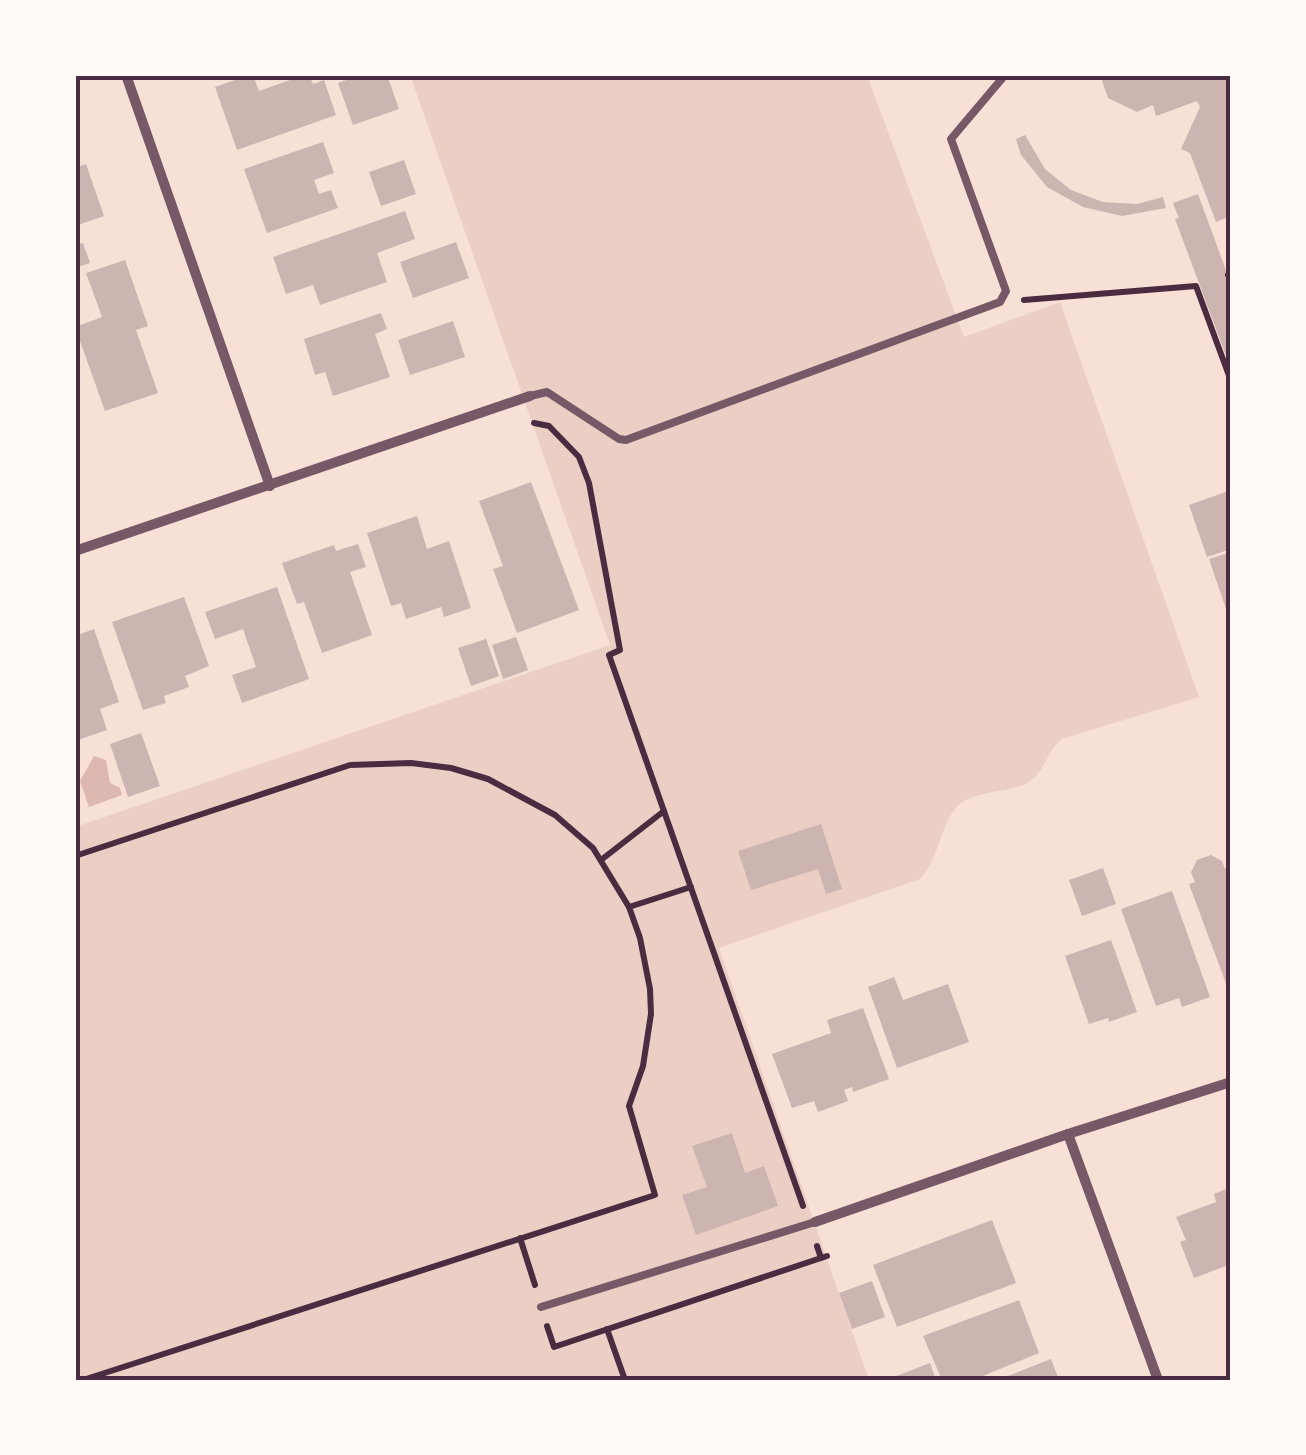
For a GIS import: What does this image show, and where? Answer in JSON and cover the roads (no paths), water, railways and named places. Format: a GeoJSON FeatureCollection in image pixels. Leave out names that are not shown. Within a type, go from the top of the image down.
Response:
{"type":"FeatureCollection","features":[{"type":"Feature","properties":{"kind":"street"},"geometry":{"type":"LineString","coordinates":[[126,75],[270,486]]}},
{"type":"Feature","properties":{"kind":"street"},"geometry":{"type":"LineString","coordinates":[[75,551],[530,396]]}},
{"type":"Feature","properties":{"kind":"street"},"geometry":{"type":"LineString","coordinates":[[812,1223],[1231,1082]]}},
{"type":"Feature","properties":{"kind":"street"},"geometry":{"type":"LineString","coordinates":[[1068,1134],[1158,1380]]}},
{"type":"Feature","properties":{"kind":"lane"},"geometry":{"type":"LineString","coordinates":[[530,396],[547,392],[626,440],[1000,302],[1006,290],[951,139],[1006,75]]}},
{"type":"Feature","properties":{"kind":"lane"},"geometry":{"type":"LineString","coordinates":[[541,1307],[812,1223]]}}]}
